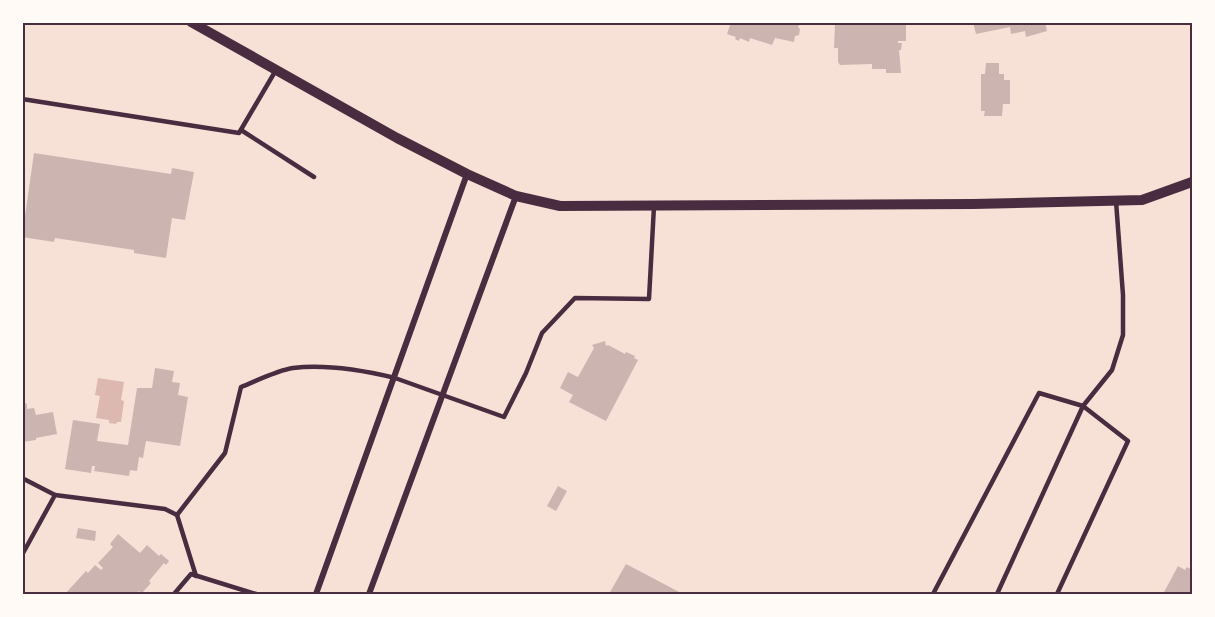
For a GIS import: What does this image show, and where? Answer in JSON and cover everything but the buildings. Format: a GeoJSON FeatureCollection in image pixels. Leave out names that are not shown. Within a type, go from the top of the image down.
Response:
{"type":"FeatureCollection","features":[{"type":"Feature","properties":{"kind":"street"},"geometry":{"type":"LineString","coordinates":[[191,22],[397,138],[467,174],[516,196],[560,206],[1116,201],[1142,200],[1192,182]]}},
{"type":"Feature","properties":{"kind":"street"},"geometry":{"type":"LineString","coordinates":[[316,594],[467,174]]}},
{"type":"Feature","properties":{"kind":"street"},"geometry":{"type":"LineString","coordinates":[[369,594],[516,196]]}},
{"type":"Feature","properties":{"kind":"lane"},"geometry":{"type":"LineString","coordinates":[[22,99],[239,133],[276,70]]}},
{"type":"Feature","properties":{"kind":"lane"},"geometry":{"type":"LineString","coordinates":[[241,130],[314,177]]}},
{"type":"Feature","properties":{"kind":"lane"},"geometry":{"type":"LineString","coordinates":[[997,594],[1083,406],[1112,370],[1124,335],[1116,201]]}},
{"type":"Feature","properties":{"kind":"lane"},"geometry":{"type":"LineString","coordinates":[[177,515],[225,453],[241,387],[292,368],[356,369],[395,378],[504,417],[526,373],[542,333],[575,298],[649,298],[655,205]]}},
{"type":"Feature","properties":{"kind":"lane"},"geometry":{"type":"LineString","coordinates":[[933,594],[1039,393],[1083,406],[1128,441],[1057,594]]}},
{"type":"Feature","properties":{"kind":"lane"},"geometry":{"type":"LineString","coordinates":[[22,478],[55,495],[165,509],[177,515],[196,576]]}},
{"type":"Feature","properties":{"kind":"lane"},"geometry":{"type":"LineString","coordinates":[[22,555],[55,495]]}},
{"type":"Feature","properties":{"kind":"lane"},"geometry":{"type":"LineString","coordinates":[[174,594],[191,574],[256,594]]}},
{"type":"Feature","properties":{"kind":"shaded area"},"geometry":{"type":"Polygon","coordinates":[[[98,378],[124,382],[121,422],[109,423],[109,420],[96,418],[100,396],[95,395],[98,378]]]}}]}
